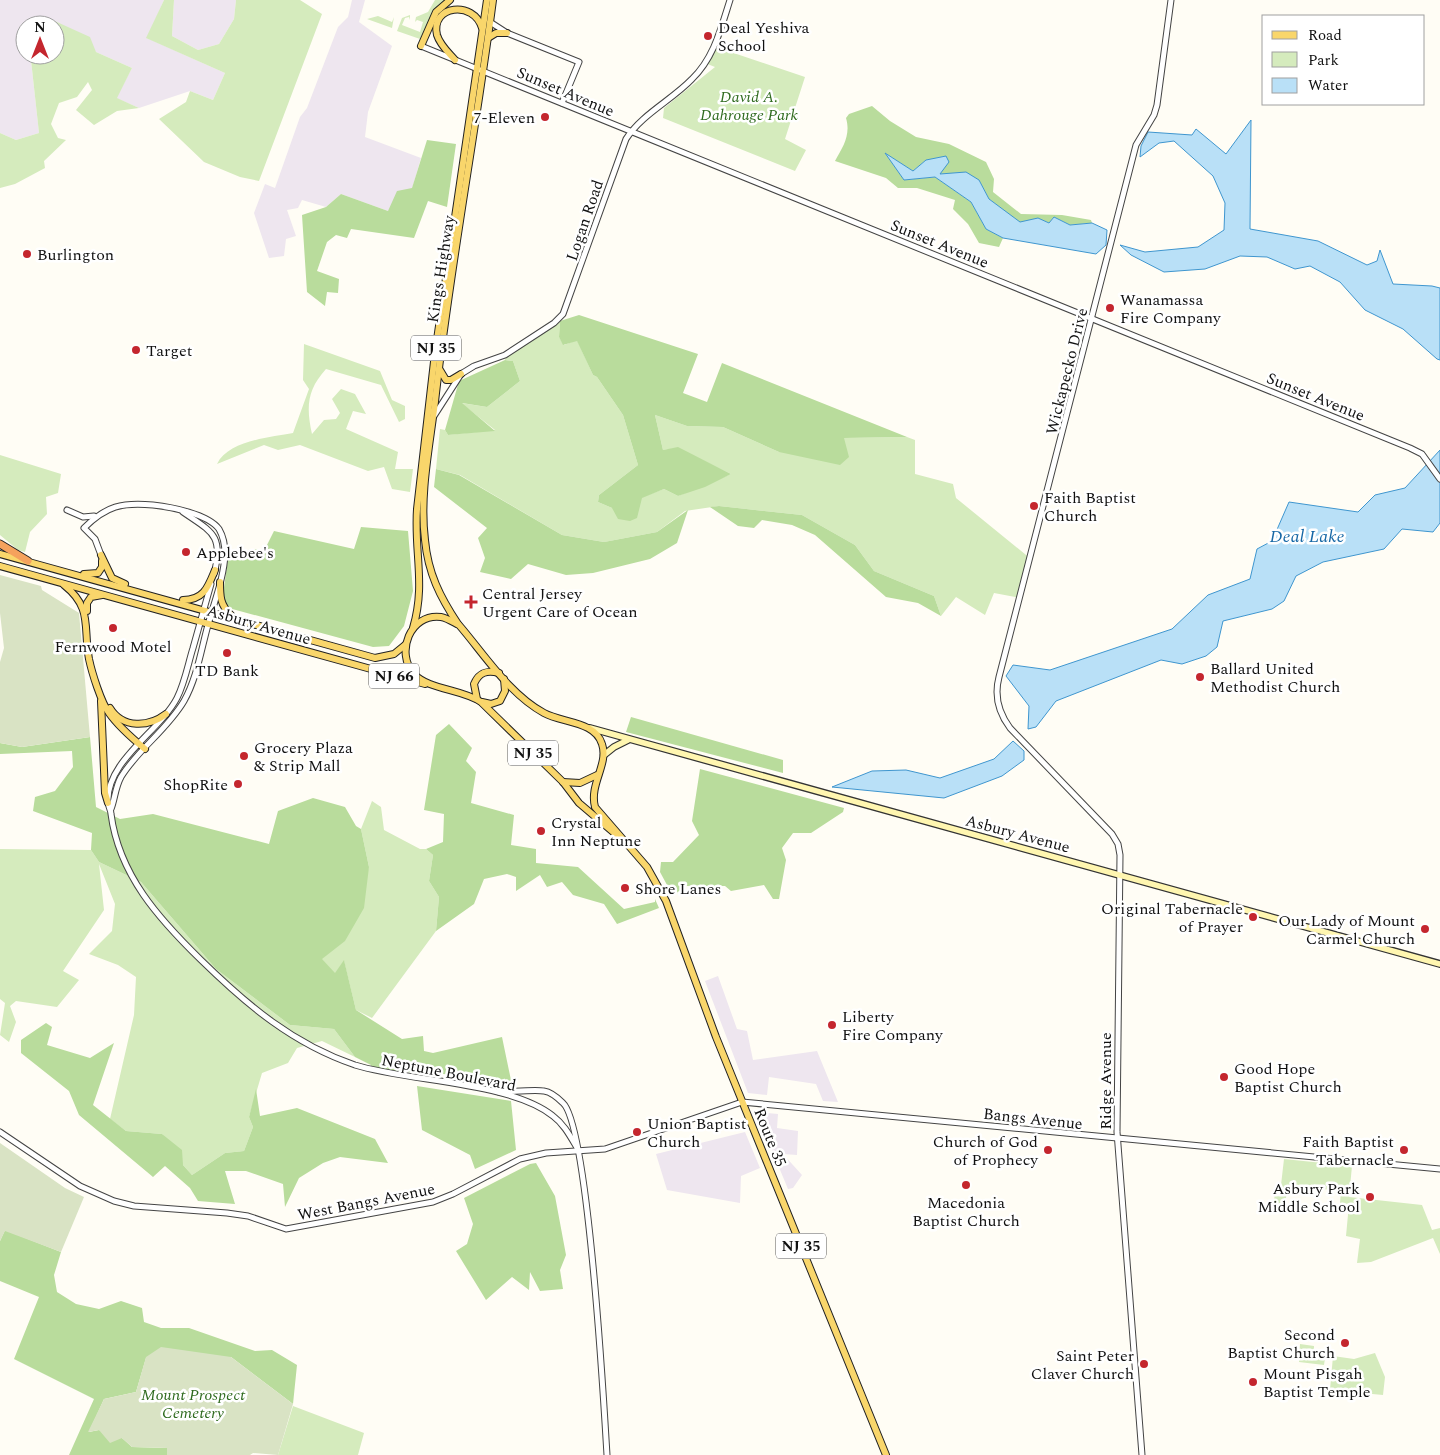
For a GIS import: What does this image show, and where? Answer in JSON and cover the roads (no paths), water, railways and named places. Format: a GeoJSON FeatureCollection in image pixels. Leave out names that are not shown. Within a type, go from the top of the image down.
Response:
{"type":"FeatureCollection","features":[{"type":"Feature","properties":{"kind":"highway"},"geometry":{"type":"LineString","coordinates":[[0,544],[28,560]]}},
{"type":"Feature","properties":{"kind":"main road"},"geometry":{"type":"LineString","coordinates":[[421,46],[436,12],[450,0]]}},
{"type":"Feature","properties":{"kind":"main road","name":"Kings Highway"},"geometry":{"type":"LineString","coordinates":[[413,628],[421,594],[416,526],[436,345],[487,0]]}},
{"type":"Feature","properties":{"kind":"main road","name":"Kings Highway"},"geometry":{"type":"LineString","coordinates":[[458,624],[434,583],[424,539],[424,502],[439,367],[493,0]]}},
{"type":"Feature","properties":{"kind":"main road"},"geometry":{"type":"LineString","coordinates":[[455,60],[444,48],[437,35],[437,23],[443,12],[456,6],[470,7],[478,15],[482,31]]}},
{"type":"Feature","properties":{"kind":"main road"},"geometry":{"type":"LineString","coordinates":[[488,38],[496,33],[507,33]]}},
{"type":"Feature","properties":{"kind":"main road"},"geometry":{"type":"LineString","coordinates":[[439,367],[442,377],[446,380],[451,380],[461,374]]}},
{"type":"Feature","properties":{"kind":"main road","name":"Asbury Avenue"},"geometry":{"type":"LineString","coordinates":[[0,554],[144,592],[375,658],[394,654],[405,645]]}},
{"type":"Feature","properties":{"kind":"main road"},"geometry":{"type":"LineString","coordinates":[[64,570],[96,574],[102,567],[101,555]]}},
{"type":"Feature","properties":{"kind":"main road"},"geometry":{"type":"LineString","coordinates":[[101,555],[112,578],[144,592]]}},
{"type":"Feature","properties":{"kind":"main road","name":"Asbury Avenue"},"geometry":{"type":"LineString","coordinates":[[0,566],[458,694],[475,702],[504,724]]}},
{"type":"Feature","properties":{"kind":"main road"},"geometry":{"type":"LineString","coordinates":[[172,600],[192,600],[199,597],[208,588],[215,570]]}},
{"type":"Feature","properties":{"kind":"main road"},"geometry":{"type":"LineString","coordinates":[[220,582],[222,607],[234,618]]}},
{"type":"Feature","properties":{"kind":"main road"},"geometry":{"type":"LineString","coordinates":[[61,583],[73,591],[82,604],[89,659],[111,716],[142,746]]}},
{"type":"Feature","properties":{"kind":"main road"},"geometry":{"type":"LineString","coordinates":[[86,627],[88,599],[94,595],[111,596]]}},
{"type":"Feature","properties":{"kind":"main road"},"geometry":{"type":"LineString","coordinates":[[413,628],[428,619],[437,617],[446,618],[458,624]]}},
{"type":"Feature","properties":{"kind":"main road","name":"NJ 35"},"geometry":{"type":"LineString","coordinates":[[458,624],[523,699],[542,712],[565,722],[590,728]]}},
{"type":"Feature","properties":{"kind":"main road","name":"NJ 35"},"geometry":{"type":"LineString","coordinates":[[413,628],[405,645],[407,662],[416,676],[428,683],[459,691],[479,700],[562,782],[587,810],[619,837]]}},
{"type":"Feature","properties":{"kind":"main road"},"geometry":{"type":"LineString","coordinates":[[499,673],[489,671],[479,675],[474,684],[479,700],[491,704],[500,701],[505,691],[504,679]]}},
{"type":"Feature","properties":{"kind":"main road"},"geometry":{"type":"LineString","coordinates":[[101,692],[113,713],[124,722],[149,724],[166,714]]}},
{"type":"Feature","properties":{"kind":"main road"},"geometry":{"type":"LineString","coordinates":[[101,692],[104,776],[110,806]]}},
{"type":"Feature","properties":{"kind":"main road"},"geometry":{"type":"LineString","coordinates":[[590,728],[601,740],[604,756]]}},
{"type":"Feature","properties":{"kind":"main road","name":"Asbury Avenue"},"geometry":{"type":"LineString","coordinates":[[590,728],[1440,964]]}},
{"type":"Feature","properties":{"kind":"main road"},"geometry":{"type":"LineString","coordinates":[[604,756],[614,746],[628,740]]}},
{"type":"Feature","properties":{"kind":"main road","name":"NJ 35"},"geometry":{"type":"LineString","coordinates":[[604,756],[597,775],[592,798],[594,807],[619,837]]}},
{"type":"Feature","properties":{"kind":"main road"},"geometry":{"type":"LineString","coordinates":[[562,782],[583,783],[597,775]]}},
{"type":"Feature","properties":{"kind":"main road","name":"Route 35"},"geometry":{"type":"LineString","coordinates":[[619,837],[640,859],[660,890],[742,1102],[886,1455]]}},
{"type":"Feature","properties":{"kind":"street","name":"Logan Road"},"geometry":{"type":"LineString","coordinates":[[461,374],[474,366],[505,355],[563,314],[619,156],[631,131],[702,69],[712,52],[730,0]]}},
{"type":"Feature","properties":{"kind":"street","name":"Wickapecko Drive"},"geometry":{"type":"LineString","coordinates":[[1024,743],[1002,716],[997,698],[998,683],[1136,145],[1154,116],[1157,105],[1171,0]]}},
{"type":"Feature","properties":{"kind":"street"},"geometry":{"type":"LineString","coordinates":[[490,22],[507,33],[580,62],[562,103]]}},
{"type":"Feature","properties":{"kind":"street","name":"Sunset Avenue"},"geometry":{"type":"LineString","coordinates":[[421,46],[1410,448],[1426,459],[1440,478]]}},
{"type":"Feature","properties":{"kind":"street"},"geometry":{"type":"LineString","coordinates":[[433,419],[461,374]]}},
{"type":"Feature","properties":{"kind":"street"},"geometry":{"type":"LineString","coordinates":[[67,510],[83,517],[97,514],[109,508],[140,504],[183,512],[207,526],[212,533],[218,554],[215,570]]}},
{"type":"Feature","properties":{"kind":"street","name":"Neptune Boulevard"},"geometry":{"type":"LineString","coordinates":[[183,512],[198,514],[211,521],[219,530],[223,538],[225,554],[220,582],[191,686],[178,710],[115,775],[110,806],[120,851],[133,879],[150,906],[175,935],[232,991],[261,1016],[299,1040],[345,1061],[388,1073],[524,1100],[550,1114],[565,1128],[579,1151],[598,1326],[607,1455]]}},
{"type":"Feature","properties":{"kind":"street"},"geometry":{"type":"LineString","coordinates":[[97,514],[84,528],[95,539],[101,555]]}},
{"type":"Feature","properties":{"kind":"street","name":"Neptune Boulevard"},"geometry":{"type":"LineString","coordinates":[[142,746],[179,693],[215,570]]}},
{"type":"Feature","properties":{"kind":"street"},"geometry":{"type":"LineString","coordinates":[[178,710],[181,700],[179,693]]}},
{"type":"Feature","properties":{"kind":"street","name":"Ridge Avenue"},"geometry":{"type":"LineString","coordinates":[[1024,743],[1114,838],[1120,855],[1117,1139],[1142,1455]]}},
{"type":"Feature","properties":{"kind":"street"},"geometry":{"type":"LineString","coordinates":[[489,1092],[544,1091],[565,1104],[579,1151]]}},
{"type":"Feature","properties":{"kind":"street","name":"Bangs Avenue"},"geometry":{"type":"LineString","coordinates":[[742,1102],[1440,1169]]}},
{"type":"Feature","properties":{"kind":"street","name":"West Bangs Avenue"},"geometry":{"type":"LineString","coordinates":[[0,1132],[72,1182],[114,1201],[139,1207],[199,1210],[248,1216],[286,1229],[433,1202],[453,1194],[520,1158],[539,1154],[608,1148],[742,1102]]}},
{"type":"Feature","properties":{"kind":"water"},"geometry":{"type":"Polygon","coordinates":[[[1251,120],[1250,229],[1318,241],[1367,265],[1377,261],[1380,250],[1393,284],[1440,288],[1440,360],[1403,329],[1365,310],[1340,282],[1310,266],[1295,269],[1267,257],[1240,256],[1205,269],[1164,272],[1131,255],[1120,245],[1145,252],[1198,247],[1224,230],[1225,203],[1213,176],[1174,141],[1159,143],[1140,157],[1141,146],[1148,132],[1192,135],[1196,129],[1226,154],[1251,120]]]}},
{"type":"Feature","properties":{"kind":"water"},"geometry":{"type":"Polygon","coordinates":[[[885,153],[913,171],[926,160],[946,156],[949,162],[940,174],[966,172],[979,180],[989,199],[1020,222],[1038,218],[1049,223],[1054,217],[1070,225],[1092,223],[1107,230],[1106,245],[1096,254],[1003,238],[986,229],[971,202],[935,177],[904,180],[885,153]]]}},
{"type":"Feature","properties":{"kind":"water","name":"Deal Lake"},"geometry":{"type":"Polygon","coordinates":[[[1440,450],[1440,523],[1433,532],[1402,529],[1384,549],[1323,562],[1296,576],[1284,601],[1272,609],[1223,621],[1217,647],[1206,656],[1182,664],[1161,660],[1056,701],[1036,727],[1028,729],[1029,706],[1006,676],[1013,665],[1050,670],[1172,629],[1208,595],[1250,579],[1257,549],[1272,541],[1289,502],[1358,512],[1375,495],[1405,488],[1440,450]]]}},
{"type":"Feature","properties":{"kind":"water"},"geometry":{"type":"Polygon","coordinates":[[[1013,741],[1024,751],[1024,760],[1002,776],[944,798],[832,787],[872,771],[906,770],[940,778],[994,759],[1013,741]]]}},
{"type":"Feature","properties":{"kind":"place","name":"Deal Yeshiva School"},"geometry":{"type":"Point","coordinates":[708,36]}},
{"type":"Feature","properties":{"kind":"place","name":"7-Eleven"},"geometry":{"type":"Point","coordinates":[545,117]}},
{"type":"Feature","properties":{"kind":"place","name":"Burlington"},"geometry":{"type":"Point","coordinates":[27,254]}},
{"type":"Feature","properties":{"kind":"place","name":"Wanamassa Fire Company"},"geometry":{"type":"Point","coordinates":[1110,308]}},
{"type":"Feature","properties":{"kind":"place","name":"Target"},"geometry":{"type":"Point","coordinates":[136,350]}},
{"type":"Feature","properties":{"kind":"place","name":"Faith Baptist Church"},"geometry":{"type":"Point","coordinates":[1034,506]}},
{"type":"Feature","properties":{"kind":"place","name":"Applebee's"},"geometry":{"type":"Point","coordinates":[186,552]}},
{"type":"Feature","properties":{"kind":"place","name":"Central Jersey Urgent Care of Ocean"},"geometry":{"type":"Point","coordinates":[471,602]}},
{"type":"Feature","properties":{"kind":"place","name":"Fernwood Motel"},"geometry":{"type":"Point","coordinates":[113,628]}},
{"type":"Feature","properties":{"kind":"place","name":"TD Bank"},"geometry":{"type":"Point","coordinates":[227,653]}},
{"type":"Feature","properties":{"kind":"place","name":"Ballard United Methodist Church"},"geometry":{"type":"Point","coordinates":[1200,677]}},
{"type":"Feature","properties":{"kind":"place","name":"Grocery Plaza & Strip Mall"},"geometry":{"type":"Point","coordinates":[244,756]}},
{"type":"Feature","properties":{"kind":"place","name":"ShopRite"},"geometry":{"type":"Point","coordinates":[238,784]}},
{"type":"Feature","properties":{"kind":"place","name":"Crystal Inn Neptune"},"geometry":{"type":"Point","coordinates":[541,831]}},
{"type":"Feature","properties":{"kind":"place","name":"Shore Lanes"},"geometry":{"type":"Point","coordinates":[625,888]}},
{"type":"Feature","properties":{"kind":"place","name":"Original Tabernacle of Prayer"},"geometry":{"type":"Point","coordinates":[1253,917]}},
{"type":"Feature","properties":{"kind":"place","name":"Our Lady of Mount Carmel Church"},"geometry":{"type":"Point","coordinates":[1425,929]}},
{"type":"Feature","properties":{"kind":"place","name":"Liberty Fire Company"},"geometry":{"type":"Point","coordinates":[832,1025]}},
{"type":"Feature","properties":{"kind":"place","name":"Good Hope Baptist Church"},"geometry":{"type":"Point","coordinates":[1224,1077]}},
{"type":"Feature","properties":{"kind":"place","name":"Union Baptist Church"},"geometry":{"type":"Point","coordinates":[637,1132]}},
{"type":"Feature","properties":{"kind":"place","name":"Church of God of Prophecy"},"geometry":{"type":"Point","coordinates":[1048,1150]}},
{"type":"Feature","properties":{"kind":"place","name":"Faith Baptist Tabernacle"},"geometry":{"type":"Point","coordinates":[1404,1150]}},
{"type":"Feature","properties":{"kind":"place","name":"Macedonia Baptist Church"},"geometry":{"type":"Point","coordinates":[966,1185]}},
{"type":"Feature","properties":{"kind":"place","name":"Asbury Park Middle School"},"geometry":{"type":"Point","coordinates":[1370,1197]}},
{"type":"Feature","properties":{"kind":"place","name":"Second Baptist Church"},"geometry":{"type":"Point","coordinates":[1345,1343]}},
{"type":"Feature","properties":{"kind":"place","name":"Saint Peter Claver Church"},"geometry":{"type":"Point","coordinates":[1144,1364]}},
{"type":"Feature","properties":{"kind":"place","name":"Mount Pisgah Baptist Temple"},"geometry":{"type":"Point","coordinates":[1253,1382]}},
{"type":"Feature","properties":{"kind":"park label","name":"David A. Dahrouge Park"},"geometry":{"type":"Point","coordinates":[749,105]}},
{"type":"Feature","properties":{"kind":"park label","name":"Mount Prospect Cemetery"},"geometry":{"type":"Point","coordinates":[193,1403]}}]}
